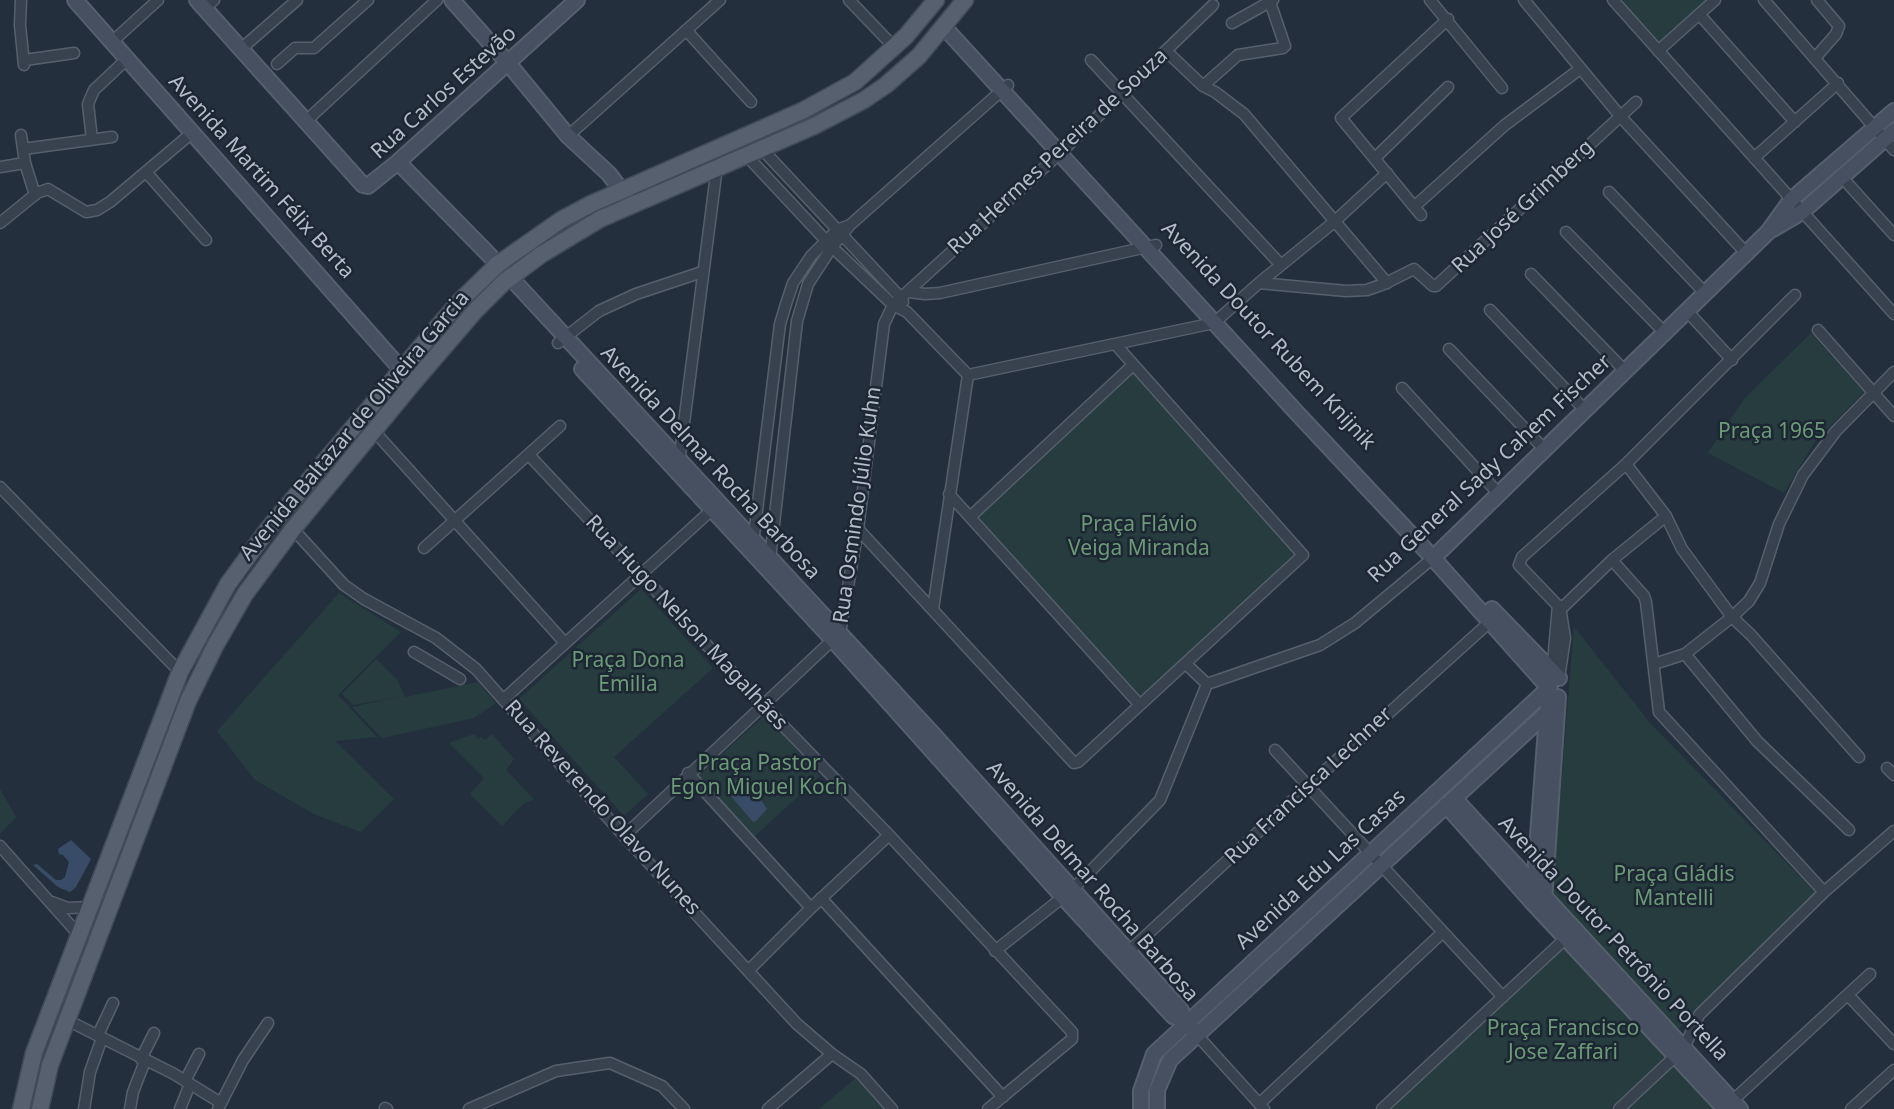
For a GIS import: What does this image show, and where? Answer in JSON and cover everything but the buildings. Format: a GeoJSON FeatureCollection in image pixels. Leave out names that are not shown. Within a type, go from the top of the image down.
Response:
{"type":"FeatureCollection","features":[{"type":"Feature","properties":{"kind":"main road","name":"Avenida Baltazar de Oliveira Garcia"},"geometry":{"type":"LineString","coordinates":[[21,1109],[34,1053],[180,672],[228,584],[260,540],[401,369],[460,301],[495,267],[561,220],[621,189],[802,111],[855,82],[906,36],[936,0]]}},
{"type":"Feature","properties":{"kind":"main road","name":"Avenida Baltazar de Oliveira Garcia"},"geometry":{"type":"LineString","coordinates":[[40,1109],[50,1065],[188,701],[244,594],[293,529],[414,382],[475,311],[506,280],[573,233],[630,205],[814,126],[864,100],[903,71],[965,0]]}},
{"type":"Feature","properties":{"kind":"street"},"geometry":{"type":"LineString","coordinates":[[21,0],[20,25],[24,62],[74,53]]}},
{"type":"Feature","properties":{"kind":"street","name":"Avenida Martim Félix Berta"},"geometry":{"type":"LineString","coordinates":[[75,0],[414,382]]}},
{"type":"Feature","properties":{"kind":"street"},"geometry":{"type":"LineString","coordinates":[[113,41],[158,0]]}},
{"type":"Feature","properties":{"kind":"street"},"geometry":{"type":"LineString","coordinates":[[242,49],[297,0]]}},
{"type":"Feature","properties":{"kind":"street"},"geometry":{"type":"LineString","coordinates":[[277,64],[295,48],[314,48],[368,0]]}},
{"type":"Feature","properties":{"kind":"street"},"geometry":{"type":"LineString","coordinates":[[205,3],[306,121],[437,0]]}},
{"type":"Feature","properties":{"kind":"street"},"geometry":{"type":"LineString","coordinates":[[452,0],[568,136],[610,174],[630,205]]}},
{"type":"Feature","properties":{"kind":"street","name":"Rua Carlos Estevão"},"geometry":{"type":"LineString","coordinates":[[306,121],[363,185],[368,186],[577,0]]}},
{"type":"Feature","properties":{"kind":"street"},"geometry":{"type":"LineString","coordinates":[[568,136],[720,0]]}},
{"type":"Feature","properties":{"kind":"street"},"geometry":{"type":"LineString","coordinates":[[849,0],[894,47]]}},
{"type":"Feature","properties":{"kind":"street"},"geometry":{"type":"LineString","coordinates":[[1431,0],[1502,88]]}},
{"type":"Feature","properties":{"kind":"street"},"geometry":{"type":"LineString","coordinates":[[1524,0],[1620,117],[1746,253]]}},
{"type":"Feature","properties":{"kind":"street"},"geometry":{"type":"LineString","coordinates":[[1658,51],[1715,0]]}},
{"type":"Feature","properties":{"kind":"street"},"geometry":{"type":"LineString","coordinates":[[1815,58],[1839,26],[1817,0]]}},
{"type":"Feature","properties":{"kind":"street"},"geometry":{"type":"LineString","coordinates":[[1203,86],[1238,55],[1285,46],[1272,1],[1232,23]]}},
{"type":"Feature","properties":{"kind":"street"},"geometry":{"type":"LineString","coordinates":[[1617,1],[1658,51],[1894,314]]}},
{"type":"Feature","properties":{"kind":"street"},"geometry":{"type":"LineString","coordinates":[[1767,1],[1874,127],[1889,135],[1894,150]]}},
{"type":"Feature","properties":{"kind":"street","name":"Rua Hermes Pereira de Souza"},"geometry":{"type":"LineString","coordinates":[[901,298],[1062,151],[1213,5]]}},
{"type":"Feature","properties":{"kind":"street"},"geometry":{"type":"LineString","coordinates":[[1699,14],[1795,122]]}},
{"type":"Feature","properties":{"kind":"street"},"geometry":{"type":"LineString","coordinates":[[1448,19],[1341,118],[1418,211],[1505,125],[1580,69]]}},
{"type":"Feature","properties":{"kind":"street","name":"Avenida Doutor Rubem Knijnik"},"geometry":{"type":"LineString","coordinates":[[946,24],[1494,618],[1554,679]]}},
{"type":"Feature","properties":{"kind":"street"},"geometry":{"type":"LineString","coordinates":[[686,30],[751,103]]}},
{"type":"Feature","properties":{"kind":"street"},"geometry":{"type":"LineString","coordinates":[[1166,51],[1203,86],[1244,114],[1387,283]]}},
{"type":"Feature","properties":{"kind":"street"},"geometry":{"type":"LineString","coordinates":[[92,139],[88,104],[94,90],[128,58]]}},
{"type":"Feature","properties":{"kind":"street"},"geometry":{"type":"LineString","coordinates":[[1091,60],[1281,265]]}},
{"type":"Feature","properties":{"kind":"street"},"geometry":{"type":"LineString","coordinates":[[1754,158],[1838,83]]}},
{"type":"Feature","properties":{"kind":"street"},"geometry":{"type":"LineString","coordinates":[[752,548],[780,324],[800,270],[1005,88]]}},
{"type":"Feature","properties":{"kind":"street"},"geometry":{"type":"LineString","coordinates":[[1375,158],[1448,88]]}},
{"type":"Feature","properties":{"kind":"street","name":"Rua José Grimberg"},"geometry":{"type":"LineString","coordinates":[[1259,283],[1346,291],[1367,290],[1414,269],[1433,286],[1439,285],[1636,102]]}},
{"type":"Feature","properties":{"kind":"street"},"geometry":{"type":"LineString","coordinates":[[1769,232],[1791,200],[1894,111]]}},
{"type":"Feature","properties":{"kind":"street"},"geometry":{"type":"LineString","coordinates":[[0,223],[35,195],[48,189],[90,213],[110,202],[193,132]]}},
{"type":"Feature","properties":{"kind":"street"},"geometry":{"type":"LineString","coordinates":[[21,135],[25,163],[35,195]]}},
{"type":"Feature","properties":{"kind":"street"},"geometry":{"type":"LineString","coordinates":[[1769,232],[1802,212],[1889,135]]}},
{"type":"Feature","properties":{"kind":"street"},"geometry":{"type":"LineString","coordinates":[[23,149],[112,137]]}},
{"type":"Feature","properties":{"kind":"street"},"geometry":{"type":"LineString","coordinates":[[754,152],[840,233],[901,298],[907,313],[968,375]]}},
{"type":"Feature","properties":{"kind":"street"},"geometry":{"type":"LineString","coordinates":[[754,152],[828,244],[901,298],[940,293],[1151,246]]}},
{"type":"Feature","properties":{"kind":"street","name":"Avenida Delmar Rocha Barbosa"},"geometry":{"type":"LineString","coordinates":[[398,162],[562,340],[679,459],[752,548],[836,636],[1125,956],[1180,1009],[1197,1035]]}},
{"type":"Feature","properties":{"kind":"street"},"geometry":{"type":"LineString","coordinates":[[0,167],[25,163]]}},
{"type":"Feature","properties":{"kind":"street"},"geometry":{"type":"LineString","coordinates":[[678,475],[717,167]]}},
{"type":"Feature","properties":{"kind":"street"},"geometry":{"type":"LineString","coordinates":[[146,172],[206,240]]}},
{"type":"Feature","properties":{"kind":"street"},"geometry":{"type":"LineString","coordinates":[[968,375],[1116,345],[1218,319],[1334,222],[1387,173]]}},
{"type":"Feature","properties":{"kind":"street"},"geometry":{"type":"LineString","coordinates":[[1841,176],[1894,235]]}},
{"type":"Feature","properties":{"kind":"street"},"geometry":{"type":"LineString","coordinates":[[1608,192],[1705,293]]}},
{"type":"Feature","properties":{"kind":"street"},"geometry":{"type":"LineString","coordinates":[[1566,232],[1665,333]]}},
{"type":"Feature","properties":{"kind":"street","name":"Rua General Sady Cahem Fischer"},"geometry":{"type":"LineString","coordinates":[[1207,684],[1320,645],[1355,623],[1437,555],[1769,232]]}},
{"type":"Feature","properties":{"kind":"street"},"geometry":{"type":"LineString","coordinates":[[770,566],[797,321],[808,284],[828,244]]}},
{"type":"Feature","properties":{"kind":"street"},"geometry":{"type":"LineString","coordinates":[[562,340],[598,311],[636,294],[702,272]]}},
{"type":"Feature","properties":{"kind":"street"},"geometry":{"type":"LineString","coordinates":[[1531,274],[1625,371]]}},
{"type":"Feature","properties":{"kind":"street"},"geometry":{"type":"LineString","coordinates":[[1539,900],[1554,679],[1565,638],[1559,607],[1519,565],[1519,561],[1626,464],[1795,295]]}},
{"type":"Feature","properties":{"kind":"street","name":"Rua Osmindo Júlio Kuhn"},"geometry":{"type":"LineString","coordinates":[[624,836],[836,636],[858,529],[884,324],[901,298]]}},
{"type":"Feature","properties":{"kind":"street"},"geometry":{"type":"LineString","coordinates":[[1490,310],[1586,410]]}},
{"type":"Feature","properties":{"kind":"street"},"geometry":{"type":"LineString","coordinates":[[1687,311],[1732,360]]}},
{"type":"Feature","properties":{"kind":"street"},"geometry":{"type":"LineString","coordinates":[[1818,330],[1894,416]]}},
{"type":"Feature","properties":{"kind":"street","name":"Avenida Delmar Rocha Barbosa"},"geometry":{"type":"LineString","coordinates":[[562,340],[678,475],[716,506]]}},
{"type":"Feature","properties":{"kind":"street"},"geometry":{"type":"LineString","coordinates":[[858,529],[1076,763],[1303,555],[1116,345]]}},
{"type":"Feature","properties":{"kind":"street"},"geometry":{"type":"LineString","coordinates":[[1449,349],[1545,450]]}},
{"type":"Feature","properties":{"kind":"street"},"geometry":{"type":"LineString","coordinates":[[775,361],[792,363]]}},
{"type":"Feature","properties":{"kind":"street"},"geometry":{"type":"LineString","coordinates":[[970,517],[1133,365]]}},
{"type":"Feature","properties":{"kind":"street"},"geometry":{"type":"LineString","coordinates":[[1654,664],[1685,654],[1749,601],[1760,583],[1779,524],[1803,475],[1836,431],[1894,372]]}},
{"type":"Feature","properties":{"kind":"street"},"geometry":{"type":"LineString","coordinates":[[933,609],[968,375]]}},
{"type":"Feature","properties":{"kind":"street"},"geometry":{"type":"LineString","coordinates":[[1402,388],[1499,494]]}},
{"type":"Feature","properties":{"kind":"street"},"geometry":{"type":"LineString","coordinates":[[424,548],[560,426]]}},
{"type":"Feature","properties":{"kind":"street"},"geometry":{"type":"LineString","coordinates":[[374,431],[565,643]]}},
{"type":"Feature","properties":{"kind":"street","name":"Rua Hugo Nelson Magalhães"},"geometry":{"type":"LineString","coordinates":[[530,455],[762,704],[890,835],[1073,1036],[1003,1097]]}},
{"type":"Feature","properties":{"kind":"street"},"geometry":{"type":"LineString","coordinates":[[1626,464],[1666,516],[1682,549],[1732,617],[1859,757]]}},
{"type":"Feature","properties":{"kind":"street"},"geometry":{"type":"LineString","coordinates":[[762,475],[779,477]]}},
{"type":"Feature","properties":{"kind":"street"},"geometry":{"type":"LineString","coordinates":[[0,487],[180,672]]}},
{"type":"Feature","properties":{"kind":"street"},"geometry":{"type":"LineString","coordinates":[[949,494],[1140,705]]}},
{"type":"Feature","properties":{"kind":"street"},"geometry":{"type":"LineString","coordinates":[[504,699],[716,506]]}},
{"type":"Feature","properties":{"kind":"street"},"geometry":{"type":"LineString","coordinates":[[1559,607],[1666,516]]}},
{"type":"Feature","properties":{"kind":"street","name":"Rua Reverendo Olavo Nunes"},"geometry":{"type":"LineString","coordinates":[[293,529],[345,585],[364,599],[436,638],[476,669],[624,836],[797,1024],[861,1074],[892,1109]]}},
{"type":"Feature","properties":{"kind":"street"},"geometry":{"type":"LineString","coordinates":[[1612,560],[1644,596],[1659,712],[1824,892]]}},
{"type":"Feature","properties":{"kind":"street","name":"Rua Francisca Lechner"},"geometry":{"type":"LineString","coordinates":[[1125,956],[1494,618]]}},
{"type":"Feature","properties":{"kind":"street"},"geometry":{"type":"LineString","coordinates":[[414,652],[460,680]]}},
{"type":"Feature","properties":{"kind":"street"},"geometry":{"type":"LineString","coordinates":[[1685,654],[1757,741],[1849,830]]}},
{"type":"Feature","properties":{"kind":"street"},"geometry":{"type":"LineString","coordinates":[[995,951],[1068,894],[1160,800],[1207,684],[1186,664]]}},
{"type":"Feature","properties":{"kind":"street","name":"Avenida Edu Las Casas"},"geometry":{"type":"LineString","coordinates":[[1141,1109],[1140,1091],[1154,1054],[1554,679]]}},
{"type":"Feature","properties":{"kind":"street","name":"Avenida Edu Las Casas"},"geometry":{"type":"LineString","coordinates":[[1157,1109],[1157,1090],[1170,1060],[1552,708]]}},
{"type":"Feature","properties":{"kind":"street"},"geometry":{"type":"LineString","coordinates":[[1275,750],[1503,997]]}},
{"type":"Feature","properties":{"kind":"street"},"geometry":{"type":"LineString","coordinates":[[688,773],[811,908]]}},
{"type":"Feature","properties":{"kind":"street","name":"Avenida Doutor Petrônio Portella"},"geometry":{"type":"LineString","coordinates":[[1450,801],[1731,1107]]}},
{"type":"Feature","properties":{"kind":"street"},"geometry":{"type":"LineString","coordinates":[[1619,1109],[1680,1052],[1699,1015],[1824,892],[1894,831]]}},
{"type":"Feature","properties":{"kind":"street"},"geometry":{"type":"LineString","coordinates":[[749,971],[821,898],[890,835]]}},
{"type":"Feature","properties":{"kind":"street"},"geometry":{"type":"LineString","coordinates":[[0,846],[79,935]]}},
{"type":"Feature","properties":{"kind":"street"},"geometry":{"type":"LineString","coordinates":[[821,898],[1003,1097],[988,1109]]}},
{"type":"Feature","properties":{"kind":"street","name":"Avenida Doutor Petrônio Portella"},"geometry":{"type":"LineString","coordinates":[[1539,900],[1566,938],[1680,1052]]}},
{"type":"Feature","properties":{"kind":"street"},"geometry":{"type":"LineString","coordinates":[[48,901],[68,908],[89,907]]}},
{"type":"Feature","properties":{"kind":"street"},"geometry":{"type":"LineString","coordinates":[[1197,1035],[1261,1106],[1443,932]]}},
{"type":"Feature","properties":{"kind":"street"},"geometry":{"type":"LineString","coordinates":[[1382,1109],[1566,938]]}},
{"type":"Feature","properties":{"kind":"street"},"geometry":{"type":"LineString","coordinates":[[1731,1107],[1870,974]]}},
{"type":"Feature","properties":{"kind":"street"},"geometry":{"type":"LineString","coordinates":[[1848,995],[1894,1044]]}},
{"type":"Feature","properties":{"kind":"street"},"geometry":{"type":"LineString","coordinates":[[84,1109],[90,1072],[113,1003]]}},
{"type":"Feature","properties":{"kind":"street"},"geometry":{"type":"LineString","coordinates":[[67,1020],[187,1082],[219,1106],[243,1060],[268,1023]]}},
{"type":"Feature","properties":{"kind":"street"},"geometry":{"type":"LineString","coordinates":[[130,1109],[153,1033]]}},
{"type":"Feature","properties":{"kind":"street"},"geometry":{"type":"LineString","coordinates":[[180,1109],[187,1082],[199,1054]]}},
{"type":"Feature","properties":{"kind":"street"},"geometry":{"type":"LineString","coordinates":[[768,1109],[832,1054]]}},
{"type":"Feature","properties":{"kind":"street"},"geometry":{"type":"LineString","coordinates":[[469,1109],[556,1071],[610,1063],[662,1086],[684,1109]]}},
{"type":"Feature","properties":{"kind":"street"},"geometry":{"type":"LineString","coordinates":[[1851,1109],[1894,1070]]}},
{"type":"Feature","properties":{"kind":"green space"},"geometry":{"type":"Polygon","coordinates":[[[1624,0],[1710,0],[1659,46],[1620,3],[1624,0]]]}},
{"type":"Feature","properties":{"kind":"green space","name":"Praça 1965"},"geometry":{"type":"Polygon","coordinates":[[[1811,333],[1864,392],[1816,440],[1784,493],[1708,453],[1744,399],[1811,333]]]}},
{"type":"Feature","properties":{"kind":"green space","name":"Praça Flávio Veiga Miranda"},"geometry":{"type":"Polygon","coordinates":[[[1134,372],[1295,554],[1141,698],[977,517],[1134,372]]]}},
{"type":"Feature","properties":{"kind":"green space","name":"Praça Dona Emilia"},"geometry":{"type":"Polygon","coordinates":[[[641,589],[713,668],[614,757],[648,794],[624,816],[519,699],[641,589]]]}},
{"type":"Feature","properties":{"kind":"green space"},"geometry":{"type":"Polygon","coordinates":[[[339,593],[401,632],[338,695],[377,737],[335,741],[394,799],[361,832],[314,814],[255,780],[217,731],[339,593]]]}},
{"type":"Feature","properties":{"kind":"green space","name":"Praça Gládis Mantelli"},"geometry":{"type":"Polygon","coordinates":[[[1574,627],[1651,724],[1817,894],[1674,1033],[1552,899],[1574,627]]]}},
{"type":"Feature","properties":{"kind":"green space"},"geometry":{"type":"Polygon","coordinates":[[[376,659],[397,679],[405,697],[478,682],[496,703],[474,718],[382,738],[352,707],[398,697],[353,705],[342,694],[376,659]]]}},
{"type":"Feature","properties":{"kind":"green space","name":"Praça Pastor Egon Miguel Koch"},"geometry":{"type":"Polygon","coordinates":[[[765,715],[820,776],[754,837],[698,776],[765,715]]]}},
{"type":"Feature","properties":{"kind":"green space"},"geometry":{"type":"Polygon","coordinates":[[[474,734],[478,739],[481,737],[485,740],[492,734],[514,759],[506,770],[534,799],[523,804],[502,826],[470,794],[484,778],[449,743],[474,734]]]}},
{"type":"Feature","properties":{"kind":"green space"},"geometry":{"type":"Polygon","coordinates":[[[0,789],[16,817],[0,834],[0,789]]]}},
{"type":"Feature","properties":{"kind":"green space","name":"Praça Francisco Jose Zaffari"},"geometry":{"type":"Polygon","coordinates":[[[1566,944],[1669,1055],[1610,1109],[1389,1109],[1566,944]]]}},
{"type":"Feature","properties":{"kind":"green space"},"geometry":{"type":"Polygon","coordinates":[[[1677,1063],[1719,1109],[1626,1109],[1677,1063]]]}},
{"type":"Feature","properties":{"kind":"green space"},"geometry":{"type":"Polygon","coordinates":[[[857,1077],[884,1109],[819,1109],[857,1077]]]}},
{"type":"Feature","properties":{"kind":"water"},"geometry":{"type":"Polygon","coordinates":[[[740,777],[758,795],[767,809],[753,822],[725,789],[740,777]]]}},
{"type":"Feature","properties":{"kind":"water"},"geometry":{"type":"Polygon","coordinates":[[[71,840],[91,859],[76,887],[70,892],[58,887],[33,865],[37,864],[56,880],[61,880],[65,877],[69,862],[59,854],[58,849],[71,840]]]}}]}
